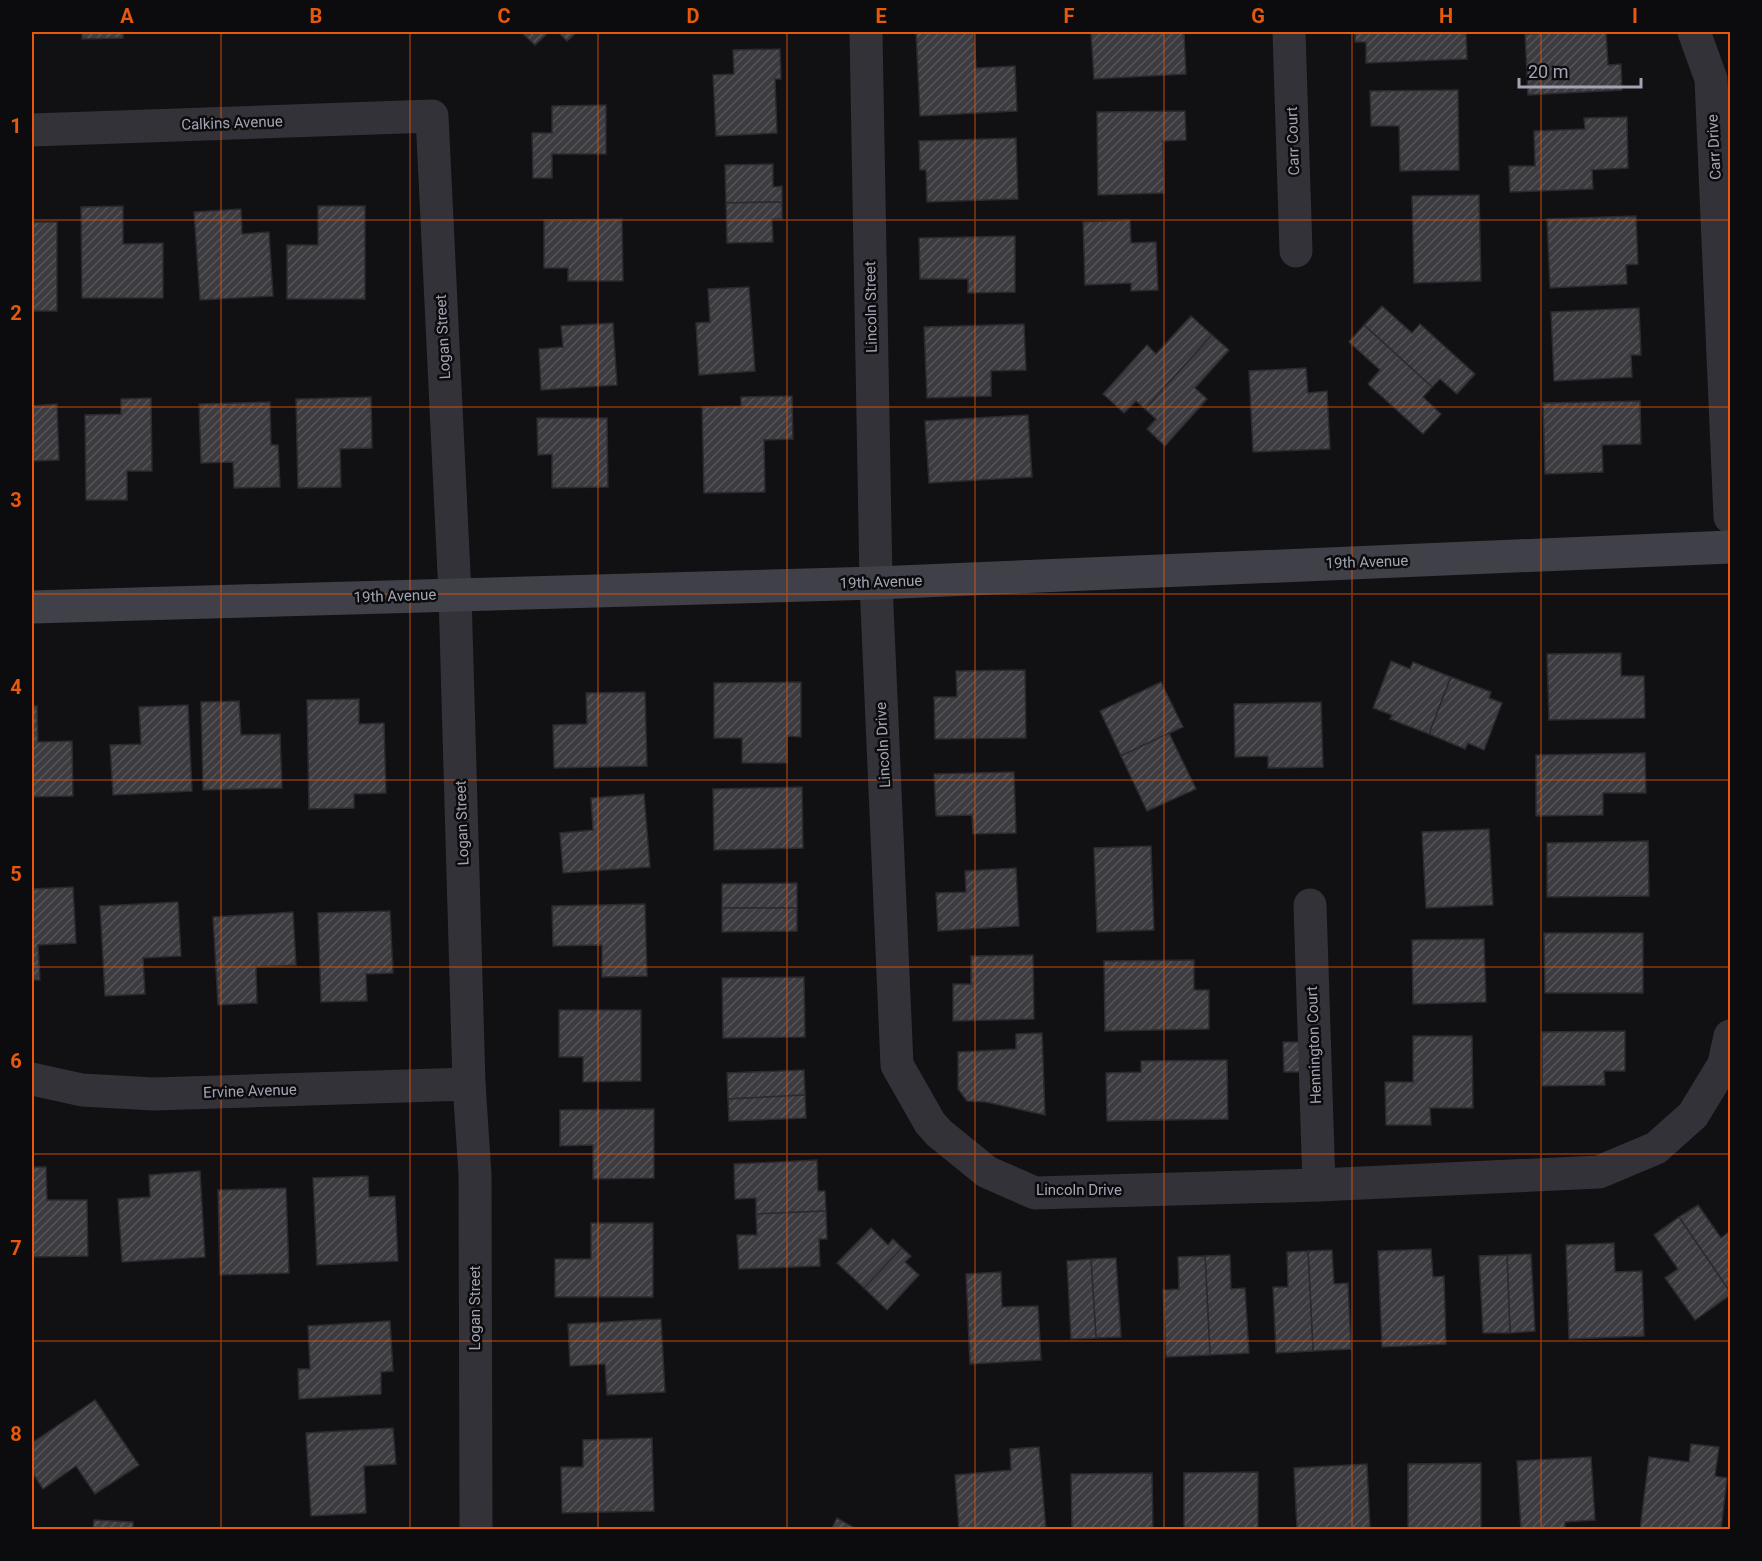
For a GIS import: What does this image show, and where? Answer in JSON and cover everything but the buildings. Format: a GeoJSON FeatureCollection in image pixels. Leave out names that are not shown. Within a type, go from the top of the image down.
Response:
{"type":"FeatureCollection","features":[{"type":"Feature","properties":{"kind":"street","name":"Lincoln Street"},"geometry":{"type":"LineString","coordinates":[[866,32],[876,583]]}},
{"type":"Feature","properties":{"kind":"street","name":"Carr Court"},"geometry":{"type":"LineString","coordinates":[[1289,32],[1296,250]]}},
{"type":"Feature","properties":{"kind":"street","name":"Carr Drive"},"geometry":{"type":"LineString","coordinates":[[1694,32],[1711,79],[1731,517]]}},
{"type":"Feature","properties":{"kind":"street","name":"Calkins Avenue"},"geometry":{"type":"LineString","coordinates":[[32,130],[432,116]]}},
{"type":"Feature","properties":{"kind":"street","name":"Logan Street"},"geometry":{"type":"LineString","coordinates":[[432,116],[455,594],[469,1084],[475,1174],[476,1530]]}},
{"type":"Feature","properties":{"kind":"street","name":"19th Avenue"},"geometry":{"type":"LineString","coordinates":[[32,607],[876,583],[1731,547]]}},
{"type":"Feature","properties":{"kind":"street","name":"Lincoln Drive"},"geometry":{"type":"LineString","coordinates":[[876,583],[897,1065],[930,1123],[987,1172],[1035,1193],[1319,1185],[1599,1172],[1656,1148],[1693,1115],[1724,1064],[1731,1036]]}},
{"type":"Feature","properties":{"kind":"street","name":"Hennington Court"},"geometry":{"type":"LineString","coordinates":[[1310,905],[1319,1185]]}},
{"type":"Feature","properties":{"kind":"street","name":"Ervine Avenue"},"geometry":{"type":"LineString","coordinates":[[32,1079],[82,1090],[154,1094],[469,1084]]}}]}
